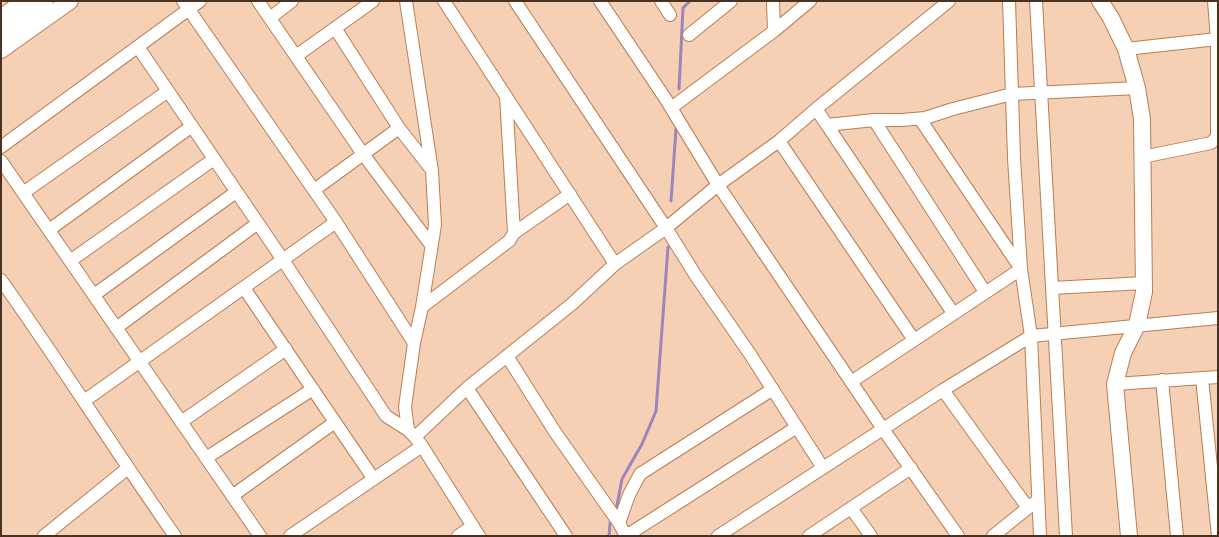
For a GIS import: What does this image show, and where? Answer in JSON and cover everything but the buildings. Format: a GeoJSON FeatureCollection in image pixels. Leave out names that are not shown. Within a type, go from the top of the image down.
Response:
{"type":"FeatureCollection","features":[{"type":"Feature","properties":{"kind":"highway"},"geometry":{"type":"LineString","coordinates":[[1,20],[28,1]]}},
{"type":"Feature","properties":{"kind":"street"},"geometry":{"type":"LineString","coordinates":[[1,33],[45,1]]}},
{"type":"Feature","properties":{"kind":"street"},"geometry":{"type":"LineString","coordinates":[[1,50],[70,1]]}},
{"type":"Feature","properties":{"kind":"street"},"geometry":{"type":"LineString","coordinates":[[1,147],[138,47],[186,5],[200,1]]}},
{"type":"Feature","properties":{"kind":"street"},"geometry":{"type":"LineString","coordinates":[[258,1],[363,154],[431,245]]}},
{"type":"Feature","properties":{"kind":"street"},"geometry":{"type":"LineString","coordinates":[[270,18],[292,1]]}},
{"type":"Feature","properties":{"kind":"street"},"geometry":{"type":"LineString","coordinates":[[296,56],[373,1]]}},
{"type":"Feature","properties":{"kind":"street"},"geometry":{"type":"LineString","coordinates":[[406,1],[432,171],[434,226],[422,307],[414,343],[405,407],[415,438],[476,531],[458,536]]}},
{"type":"Feature","properties":{"kind":"street"},"geometry":{"type":"LineString","coordinates":[[444,1],[615,264]]}},
{"type":"Feature","properties":{"kind":"street"},"geometry":{"type":"LineString","coordinates":[[515,1],[666,228],[696,276],[750,354],[823,468]]}},
{"type":"Feature","properties":{"kind":"street"},"geometry":{"type":"LineString","coordinates":[[600,1],[671,108],[718,185],[883,429],[958,536]]}},
{"type":"Feature","properties":{"kind":"street"},"geometry":{"type":"LineString","coordinates":[[661,1],[670,15]]}},
{"type":"Feature","properties":{"kind":"street"},"geometry":{"type":"LineString","coordinates":[[688,35],[731,1]]}},
{"type":"Feature","properties":{"kind":"street"},"geometry":{"type":"LineString","coordinates":[[773,1],[774,30]]}},
{"type":"Feature","properties":{"kind":"street"},"geometry":{"type":"LineString","coordinates":[[671,108],[810,1]]}},
{"type":"Feature","properties":{"kind":"street"},"geometry":{"type":"LineString","coordinates":[[291,536],[373,478],[467,388],[572,304],[615,264],[666,228],[718,185],[779,142],[816,109],[949,1]]}},
{"type":"Feature","properties":{"kind":"street"},"geometry":{"type":"LineString","coordinates":[[1009,1],[1014,158],[1021,269],[1030,336],[1040,536]]}},
{"type":"Feature","properties":{"kind":"street"},"geometry":{"type":"LineString","coordinates":[[1036,1],[1066,536]]}},
{"type":"Feature","properties":{"kind":"street"},"geometry":{"type":"LineString","coordinates":[[1100,1],[1111,18],[1126,49],[1137,88],[1142,119],[1144,292],[1137,325],[1123,353],[1115,384],[1129,536]]}},
{"type":"Feature","properties":{"kind":"street"},"geometry":{"type":"LineString","coordinates":[[1142,157],[1211,143],[1218,138],[1217,39],[1214,1]]}},
{"type":"Feature","properties":{"kind":"street"},"geometry":{"type":"LineString","coordinates":[[186,5],[336,222],[414,343]]}},
{"type":"Feature","properties":{"kind":"street"},"geometry":{"type":"LineString","coordinates":[[335,28],[399,128],[432,171]]}},
{"type":"Feature","properties":{"kind":"street"},"geometry":{"type":"LineString","coordinates":[[1126,49],[1217,39]]}},
{"type":"Feature","properties":{"kind":"street"},"geometry":{"type":"LineString","coordinates":[[138,47],[283,260],[386,416],[415,438]]}},
{"type":"Feature","properties":{"kind":"street"},"geometry":{"type":"LineString","coordinates":[[827,125],[874,120],[920,119],[1012,94],[1137,88]]}},
{"type":"Feature","properties":{"kind":"street"},"geometry":{"type":"LineString","coordinates":[[23,193],[168,91]]}},
{"type":"Feature","properties":{"kind":"street"},"geometry":{"type":"LineString","coordinates":[[506,95],[514,233]]}},
{"type":"Feature","properties":{"kind":"street"},"geometry":{"type":"LineString","coordinates":[[816,109],[953,313]]}},
{"type":"Feature","properties":{"kind":"street"},"geometry":{"type":"LineString","coordinates":[[920,119],[1021,269]]}},
{"type":"Feature","properties":{"kind":"street"},"geometry":{"type":"LineString","coordinates":[[874,120],[985,292]]}},
{"type":"Feature","properties":{"kind":"street"},"geometry":{"type":"LineString","coordinates":[[49,230],[192,126]]}},
{"type":"Feature","properties":{"kind":"street"},"geometry":{"type":"LineString","coordinates":[[314,190],[399,128]]}},
{"type":"Feature","properties":{"kind":"street"},"geometry":{"type":"LineString","coordinates":[[779,142],[914,340]]}},
{"type":"Feature","properties":{"kind":"street"},"geometry":{"type":"LineString","coordinates":[[70,261],[214,159]]}},
{"type":"Feature","properties":{"kind":"street"},"geometry":{"type":"LineString","coordinates":[[1,160],[260,536]]}},
{"type":"Feature","properties":{"kind":"street"},"geometry":{"type":"LineString","coordinates":[[94,295],[236,192]]}},
{"type":"Feature","properties":{"kind":"street"},"geometry":{"type":"LineString","coordinates":[[422,307],[509,241],[514,233],[570,194]]}},
{"type":"Feature","properties":{"kind":"street"},"geometry":{"type":"LineString","coordinates":[[84,401],[336,222]]}},
{"type":"Feature","properties":{"kind":"street"},"geometry":{"type":"LineString","coordinates":[[116,328],[258,223]]}},
{"type":"Feature","properties":{"kind":"street"},"geometry":{"type":"LineString","coordinates":[[851,382],[1021,269]]}},
{"type":"Feature","properties":{"kind":"street"},"geometry":{"type":"LineString","coordinates":[[1,280],[175,536]]}},
{"type":"Feature","properties":{"kind":"street"},"geometry":{"type":"LineString","coordinates":[[1052,288],[1144,283]]}},
{"type":"Feature","properties":{"kind":"street"},"geometry":{"type":"LineString","coordinates":[[244,288],[373,478]]}},
{"type":"Feature","properties":{"kind":"street"},"geometry":{"type":"LineString","coordinates":[[718,536],[943,390],[1030,336],[1218,318]]}},
{"type":"Feature","properties":{"kind":"street"},"geometry":{"type":"LineString","coordinates":[[181,422],[286,349]]}},
{"type":"Feature","properties":{"kind":"street"},"geometry":{"type":"LineString","coordinates":[[507,356],[555,432],[626,536],[797,427]]}},
{"type":"Feature","properties":{"kind":"street"},"geometry":{"type":"LineString","coordinates":[[1115,384],[1218,377]]}},
{"type":"Feature","properties":{"kind":"street"},"geometry":{"type":"LineString","coordinates":[[1202,378],[1218,536]]}},
{"type":"Feature","properties":{"kind":"street"},"geometry":{"type":"LineString","coordinates":[[1162,380],[1177,536]]}},
{"type":"Feature","properties":{"kind":"street"},"geometry":{"type":"LineString","coordinates":[[467,388],[566,536]]}},
{"type":"Feature","properties":{"kind":"street"},"geometry":{"type":"LineString","coordinates":[[206,458],[313,389]]}},
{"type":"Feature","properties":{"kind":"street"},"geometry":{"type":"LineString","coordinates":[[618,523],[629,495],[640,474],[773,389]]}},
{"type":"Feature","properties":{"kind":"street"},"geometry":{"type":"LineString","coordinates":[[943,390],[1028,508]]}},
{"type":"Feature","properties":{"kind":"street"},"geometry":{"type":"LineString","coordinates":[[232,496],[335,422]]}},
{"type":"Feature","properties":{"kind":"street"},"geometry":{"type":"LineString","coordinates":[[44,536],[128,468]]}},
{"type":"Feature","properties":{"kind":"street"},"geometry":{"type":"LineString","coordinates":[[809,536],[910,468]]}},
{"type":"Feature","properties":{"kind":"street"},"geometry":{"type":"LineString","coordinates":[[993,536],[1038,500]]}},
{"type":"Feature","properties":{"kind":"street"},"geometry":{"type":"LineString","coordinates":[[851,508],[871,536]]}},
{"type":"Feature","properties":{"kind":"waterway"},"geometry":{"type":"LineString","coordinates":[[679,89],[683,8],[690,1]]}},
{"type":"Feature","properties":{"kind":"waterway"},"geometry":{"type":"LineString","coordinates":[[671,201],[676,129]]}},
{"type":"Feature","properties":{"kind":"waterway"},"geometry":{"type":"LineString","coordinates":[[616,510],[622,479],[642,444],[656,411],[668,247]]}},
{"type":"Feature","properties":{"kind":"waterway"},"geometry":{"type":"LineString","coordinates":[[609,536],[610,523]]}}]}
